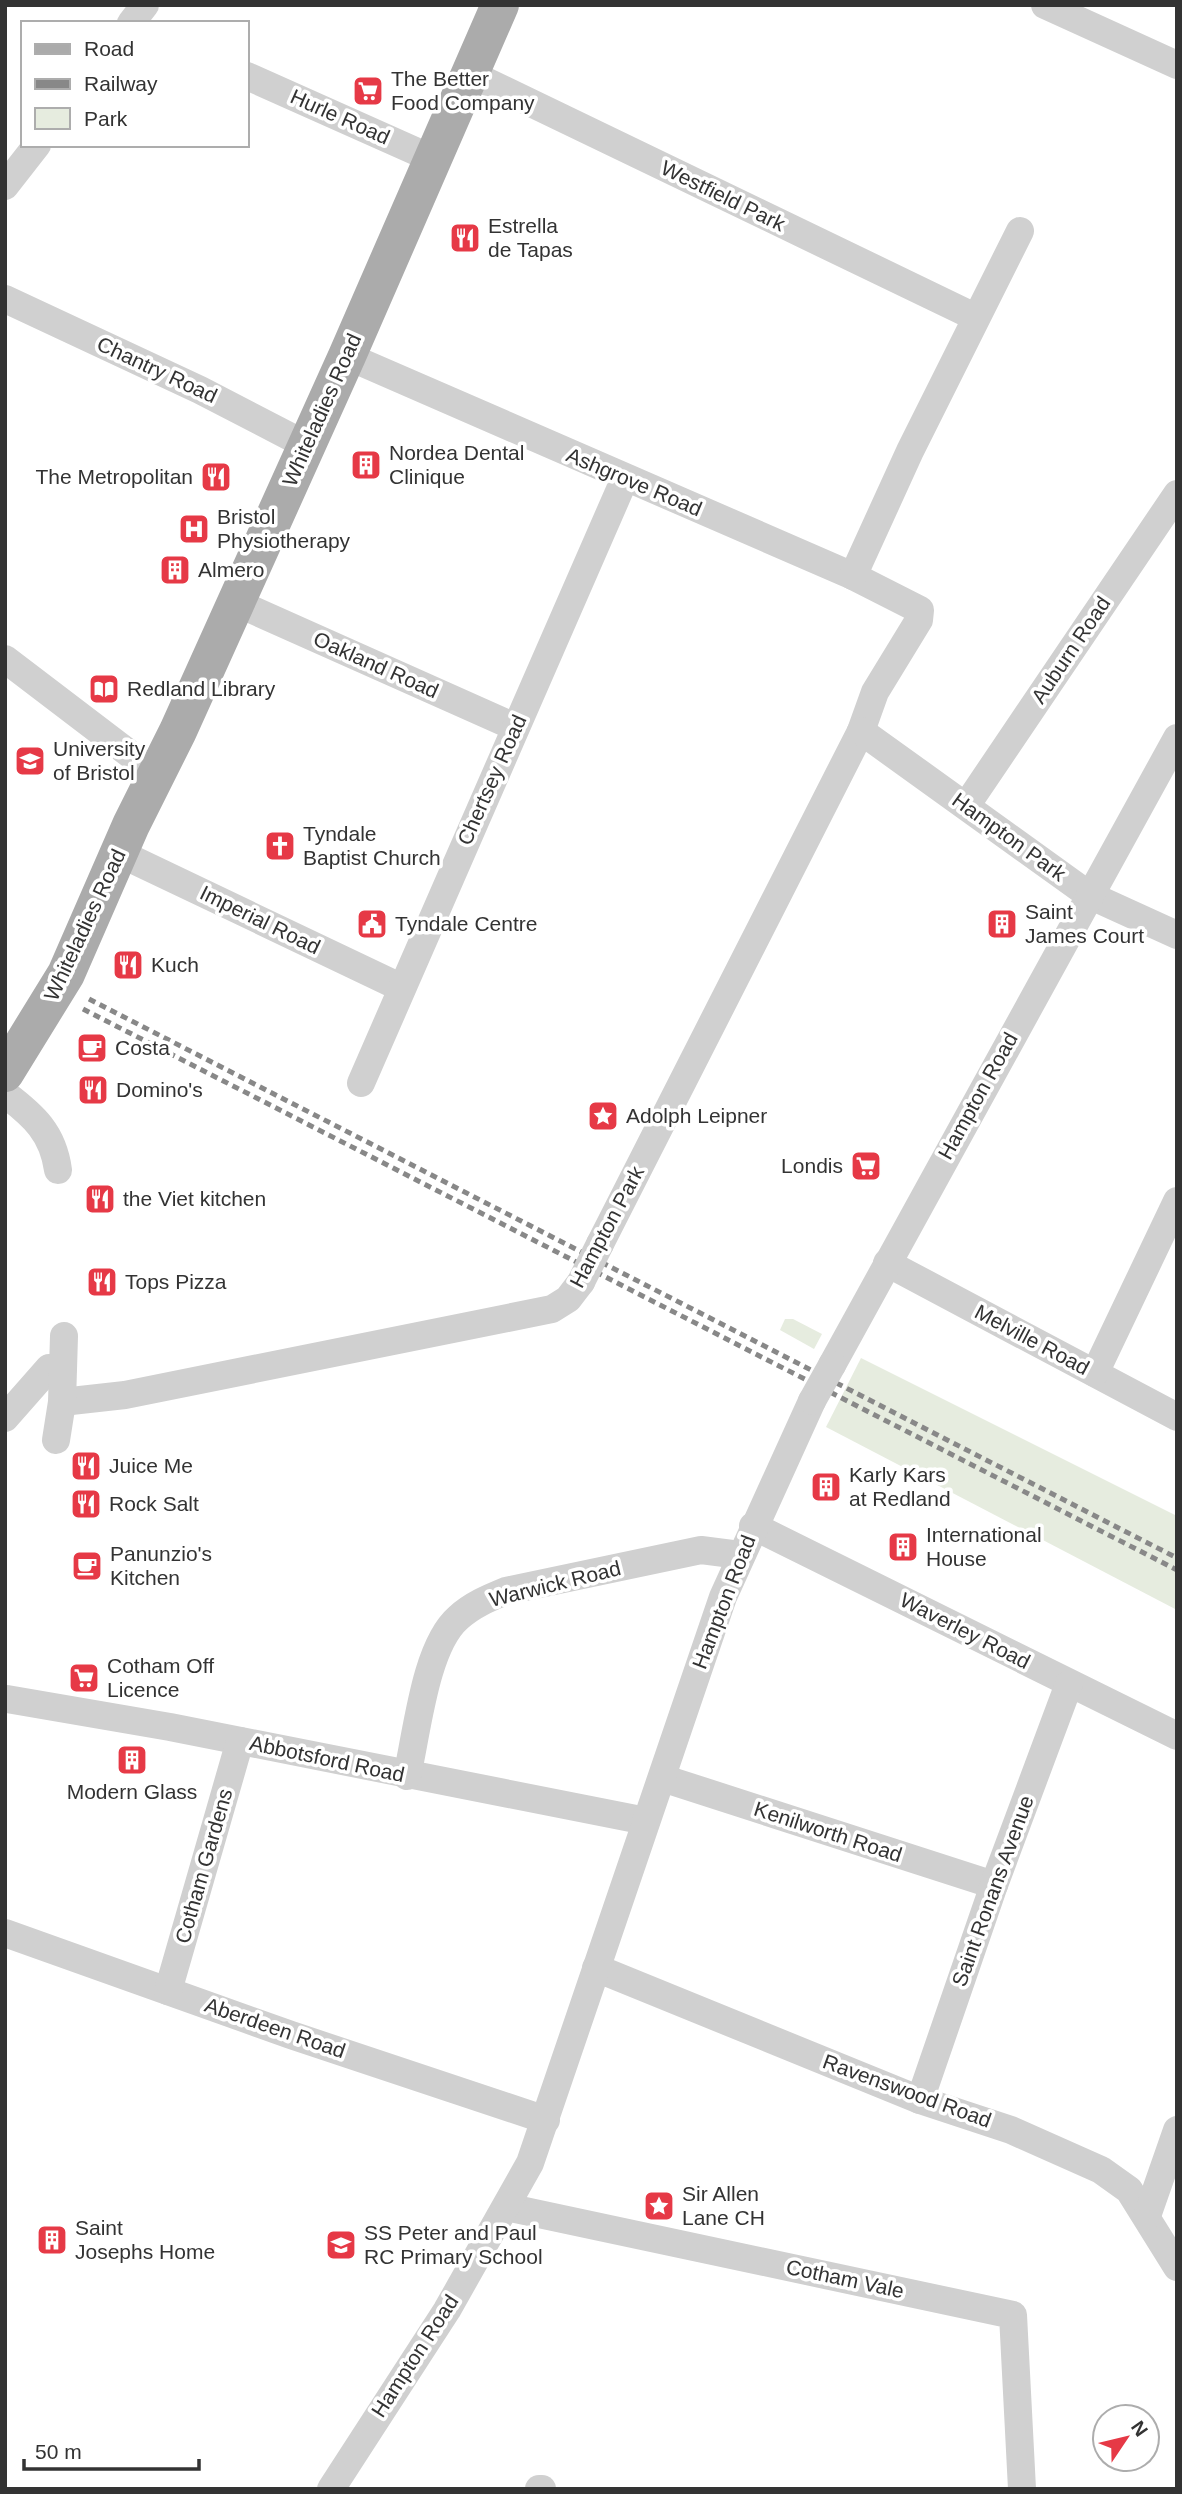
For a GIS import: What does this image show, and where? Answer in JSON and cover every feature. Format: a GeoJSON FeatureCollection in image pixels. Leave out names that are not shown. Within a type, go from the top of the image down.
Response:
{"type":"FeatureCollection","features":[{"type":"Feature","properties":{"kind":"main road","name":"Whiteladies Road"},"geometry":{"type":"LineString","coordinates":[[5,1073],[66,974],[119,853],[237,603],[499,5]]}},
{"type":"Feature","properties":{"kind":"street"},"geometry":{"type":"LineString","coordinates":[[133,21],[145,5]]}},
{"type":"Feature","properties":{"kind":"street"},"geometry":{"type":"LineString","coordinates":[[1045,5],[1078,12],[1177,65]]}},
{"type":"Feature","properties":{"kind":"street","name":"Westfield Park"},"geometry":{"type":"LineString","coordinates":[[471,74],[975,317]]}},
{"type":"Feature","properties":{"kind":"street","name":"Hurle Road"},"geometry":{"type":"LineString","coordinates":[[248,76],[433,159]]}},
{"type":"Feature","properties":{"kind":"street"},"geometry":{"type":"LineString","coordinates":[[5,186],[35,147]]}},
{"type":"Feature","properties":{"kind":"street"},"geometry":{"type":"LineString","coordinates":[[853,576],[975,317],[1020,231]]}},
{"type":"Feature","properties":{"kind":"street","name":"Chantry Road"},"geometry":{"type":"LineString","coordinates":[[5,299],[200,390],[306,445]]}},
{"type":"Feature","properties":{"kind":"street","name":"Ashgrove Road"},"geometry":{"type":"LineString","coordinates":[[347,356],[853,576],[920,610]]}},
{"type":"Feature","properties":{"kind":"street","name":"Chertsey Road"},"geometry":{"type":"LineString","coordinates":[[361,1083],[625,478]]}},
{"type":"Feature","properties":{"kind":"street","name":"Auburn Road"},"geometry":{"type":"LineString","coordinates":[[966,806],[1177,494]]}},
{"type":"Feature","properties":{"kind":"street","name":"Oakland Road"},"geometry":{"type":"LineString","coordinates":[[237,603],[515,727]]}},
{"type":"Feature","properties":{"kind":"street","name":"Hampton Park"},"geometry":{"type":"LineString","coordinates":[[62,1402],[125,1395],[552,1309],[568,1299],[581,1282],[861,731],[875,692],[919,620],[920,610]]}},
{"type":"Feature","properties":{"kind":"street"},"geometry":{"type":"LineString","coordinates":[[5,659],[156,774]]}},
{"type":"Feature","properties":{"kind":"street","name":"Hampton Park"},"geometry":{"type":"LineString","coordinates":[[861,731],[1089,895],[1177,935]]}},
{"type":"Feature","properties":{"kind":"street","name":"Hampton Road"},"geometry":{"type":"LineString","coordinates":[[331,2489],[447,2310],[530,2163],[723,1597],[812,1401],[1177,738]]}},
{"type":"Feature","properties":{"kind":"street","name":"Imperial Road"},"geometry":{"type":"LineString","coordinates":[[119,853],[402,988]]}},
{"type":"Feature","properties":{"kind":"street"},"geometry":{"type":"LineString","coordinates":[[5,1094],[34,1117],[48,1133],[58,1170]]}},
{"type":"Feature","properties":{"kind":"street"},"geometry":{"type":"LineString","coordinates":[[1095,1373],[1177,1200]]}},
{"type":"Feature","properties":{"kind":"street","name":"Melville Road"},"geometry":{"type":"LineString","coordinates":[[887,1263],[1177,1417]]}},
{"type":"Feature","properties":{"kind":"street"},"geometry":{"type":"LineString","coordinates":[[56,1440],[62,1402],[64,1336]]}},
{"type":"Feature","properties":{"kind":"street"},"geometry":{"type":"LineString","coordinates":[[5,1418],[49,1368],[63,1368]]}},
{"type":"Feature","properties":{"kind":"street","name":"Waverley Road"},"geometry":{"type":"LineString","coordinates":[[753,1526],[1177,1737]]}},
{"type":"Feature","properties":{"kind":"street","name":"Warwick Road"},"geometry":{"type":"LineString","coordinates":[[407,1776],[435,1655],[457,1619],[481,1601],[506,1591],[701,1550],[740,1555]]}},
{"type":"Feature","properties":{"kind":"street","name":"Saint Ronans Avenue"},"geometry":{"type":"LineString","coordinates":[[920,2100],[994,1885],[1069,1684]]}},
{"type":"Feature","properties":{"kind":"street","name":"Abbotsford Road"},"geometry":{"type":"LineString","coordinates":[[8,1696],[646,1821]]}},
{"type":"Feature","properties":{"kind":"street","name":"Cotham Gardens"},"geometry":{"type":"LineString","coordinates":[[168,1991],[240,1741]]}},
{"type":"Feature","properties":{"kind":"street","name":"Kenilworth Road"},"geometry":{"type":"LineString","coordinates":[[662,1778],[994,1885]]}},
{"type":"Feature","properties":{"kind":"street","name":"Aberdeen Road"},"geometry":{"type":"LineString","coordinates":[[5,1933],[546,2120]]}},
{"type":"Feature","properties":{"kind":"street","name":"Ravenswood Road"},"geometry":{"type":"LineString","coordinates":[[596,1968],[920,2100],[1011,2130],[1101,2170],[1129,2190],[1177,2267]]}},
{"type":"Feature","properties":{"kind":"street"},"geometry":{"type":"LineString","coordinates":[[1147,2216],[1177,2130]]}},
{"type":"Feature","properties":{"kind":"street","name":"Cotham Vale"},"geometry":{"type":"LineString","coordinates":[[506,2207],[1013,2315],[1022,2489]]}},
{"type":"Feature","properties":{"kind":"green space"},"geometry":{"type":"Polygon","coordinates":[[[785,1319],[793,1319],[822,1334],[814,1349],[780,1330],[785,1319]]]}},
{"type":"Feature","properties":{"kind":"green space"},"geometry":{"type":"Polygon","coordinates":[[[861,1358],[1177,1516],[1177,1610],[826,1427],[861,1358]]]}},
{"type":"Feature","properties":{"kind":"railway"},"geometry":{"type":"LineString","coordinates":[[89,999],[1177,1558]]}},
{"type":"Feature","properties":{"kind":"railway"},"geometry":{"type":"LineString","coordinates":[[83,1009],[1177,1570]]}},
{"type":"Feature","properties":{"kind":"place","name":"The Better Food Company"},"geometry":{"type":"Point","coordinates":[368,91]}},
{"type":"Feature","properties":{"kind":"place","name":"Estrella de Tapas"},"geometry":{"type":"Point","coordinates":[465,238]}},
{"type":"Feature","properties":{"kind":"place","name":"Nordea Dental Clinique"},"geometry":{"type":"Point","coordinates":[366,465]}},
{"type":"Feature","properties":{"kind":"place","name":"The Metropolitan"},"geometry":{"type":"Point","coordinates":[216,477]}},
{"type":"Feature","properties":{"kind":"place","name":"Bristol Physiotherapy"},"geometry":{"type":"Point","coordinates":[194,529]}},
{"type":"Feature","properties":{"kind":"place","name":"Almero"},"geometry":{"type":"Point","coordinates":[175,570]}},
{"type":"Feature","properties":{"kind":"place","name":"Redland Library"},"geometry":{"type":"Point","coordinates":[104,689]}},
{"type":"Feature","properties":{"kind":"place","name":"University of Bristol"},"geometry":{"type":"Point","coordinates":[30,761]}},
{"type":"Feature","properties":{"kind":"place","name":"Tyndale Baptist Church"},"geometry":{"type":"Point","coordinates":[280,846]}},
{"type":"Feature","properties":{"kind":"place","name":"Tyndale Centre"},"geometry":{"type":"Point","coordinates":[372,924]}},
{"type":"Feature","properties":{"kind":"place","name":"Saint James Court"},"geometry":{"type":"Point","coordinates":[1002,924]}},
{"type":"Feature","properties":{"kind":"place","name":"Kuch"},"geometry":{"type":"Point","coordinates":[128,965]}},
{"type":"Feature","properties":{"kind":"place","name":"Costa"},"geometry":{"type":"Point","coordinates":[92,1048]}},
{"type":"Feature","properties":{"kind":"place","name":"Domino's"},"geometry":{"type":"Point","coordinates":[93,1090]}},
{"type":"Feature","properties":{"kind":"place","name":"Adolph Leipner"},"geometry":{"type":"Point","coordinates":[603,1116]}},
{"type":"Feature","properties":{"kind":"place","name":"Londis"},"geometry":{"type":"Point","coordinates":[866,1166]}},
{"type":"Feature","properties":{"kind":"place","name":"the Viet kitchen"},"geometry":{"type":"Point","coordinates":[100,1199]}},
{"type":"Feature","properties":{"kind":"place","name":"Tops Pizza"},"geometry":{"type":"Point","coordinates":[102,1282]}},
{"type":"Feature","properties":{"kind":"place","name":"Juice Me"},"geometry":{"type":"Point","coordinates":[86,1466]}},
{"type":"Feature","properties":{"kind":"place","name":"Karly Kars at Redland"},"geometry":{"type":"Point","coordinates":[826,1487]}},
{"type":"Feature","properties":{"kind":"place","name":"Rock Salt"},"geometry":{"type":"Point","coordinates":[86,1504]}},
{"type":"Feature","properties":{"kind":"place","name":"International House"},"geometry":{"type":"Point","coordinates":[903,1547]}},
{"type":"Feature","properties":{"kind":"place","name":"Panunzio's Kitchen"},"geometry":{"type":"Point","coordinates":[87,1566]}},
{"type":"Feature","properties":{"kind":"place","name":"Cotham Off Licence"},"geometry":{"type":"Point","coordinates":[84,1678]}},
{"type":"Feature","properties":{"kind":"place","name":"Modern Glass"},"geometry":{"type":"Point","coordinates":[132,1760]}},
{"type":"Feature","properties":{"kind":"place","name":"Sir Allen Lane CH"},"geometry":{"type":"Point","coordinates":[659,2206]}},
{"type":"Feature","properties":{"kind":"place","name":"Saint Josephs Home"},"geometry":{"type":"Point","coordinates":[52,2240]}},
{"type":"Feature","properties":{"kind":"place","name":"SS Peter and Paul RC Primary School"},"geometry":{"type":"Point","coordinates":[341,2245]}}]}
